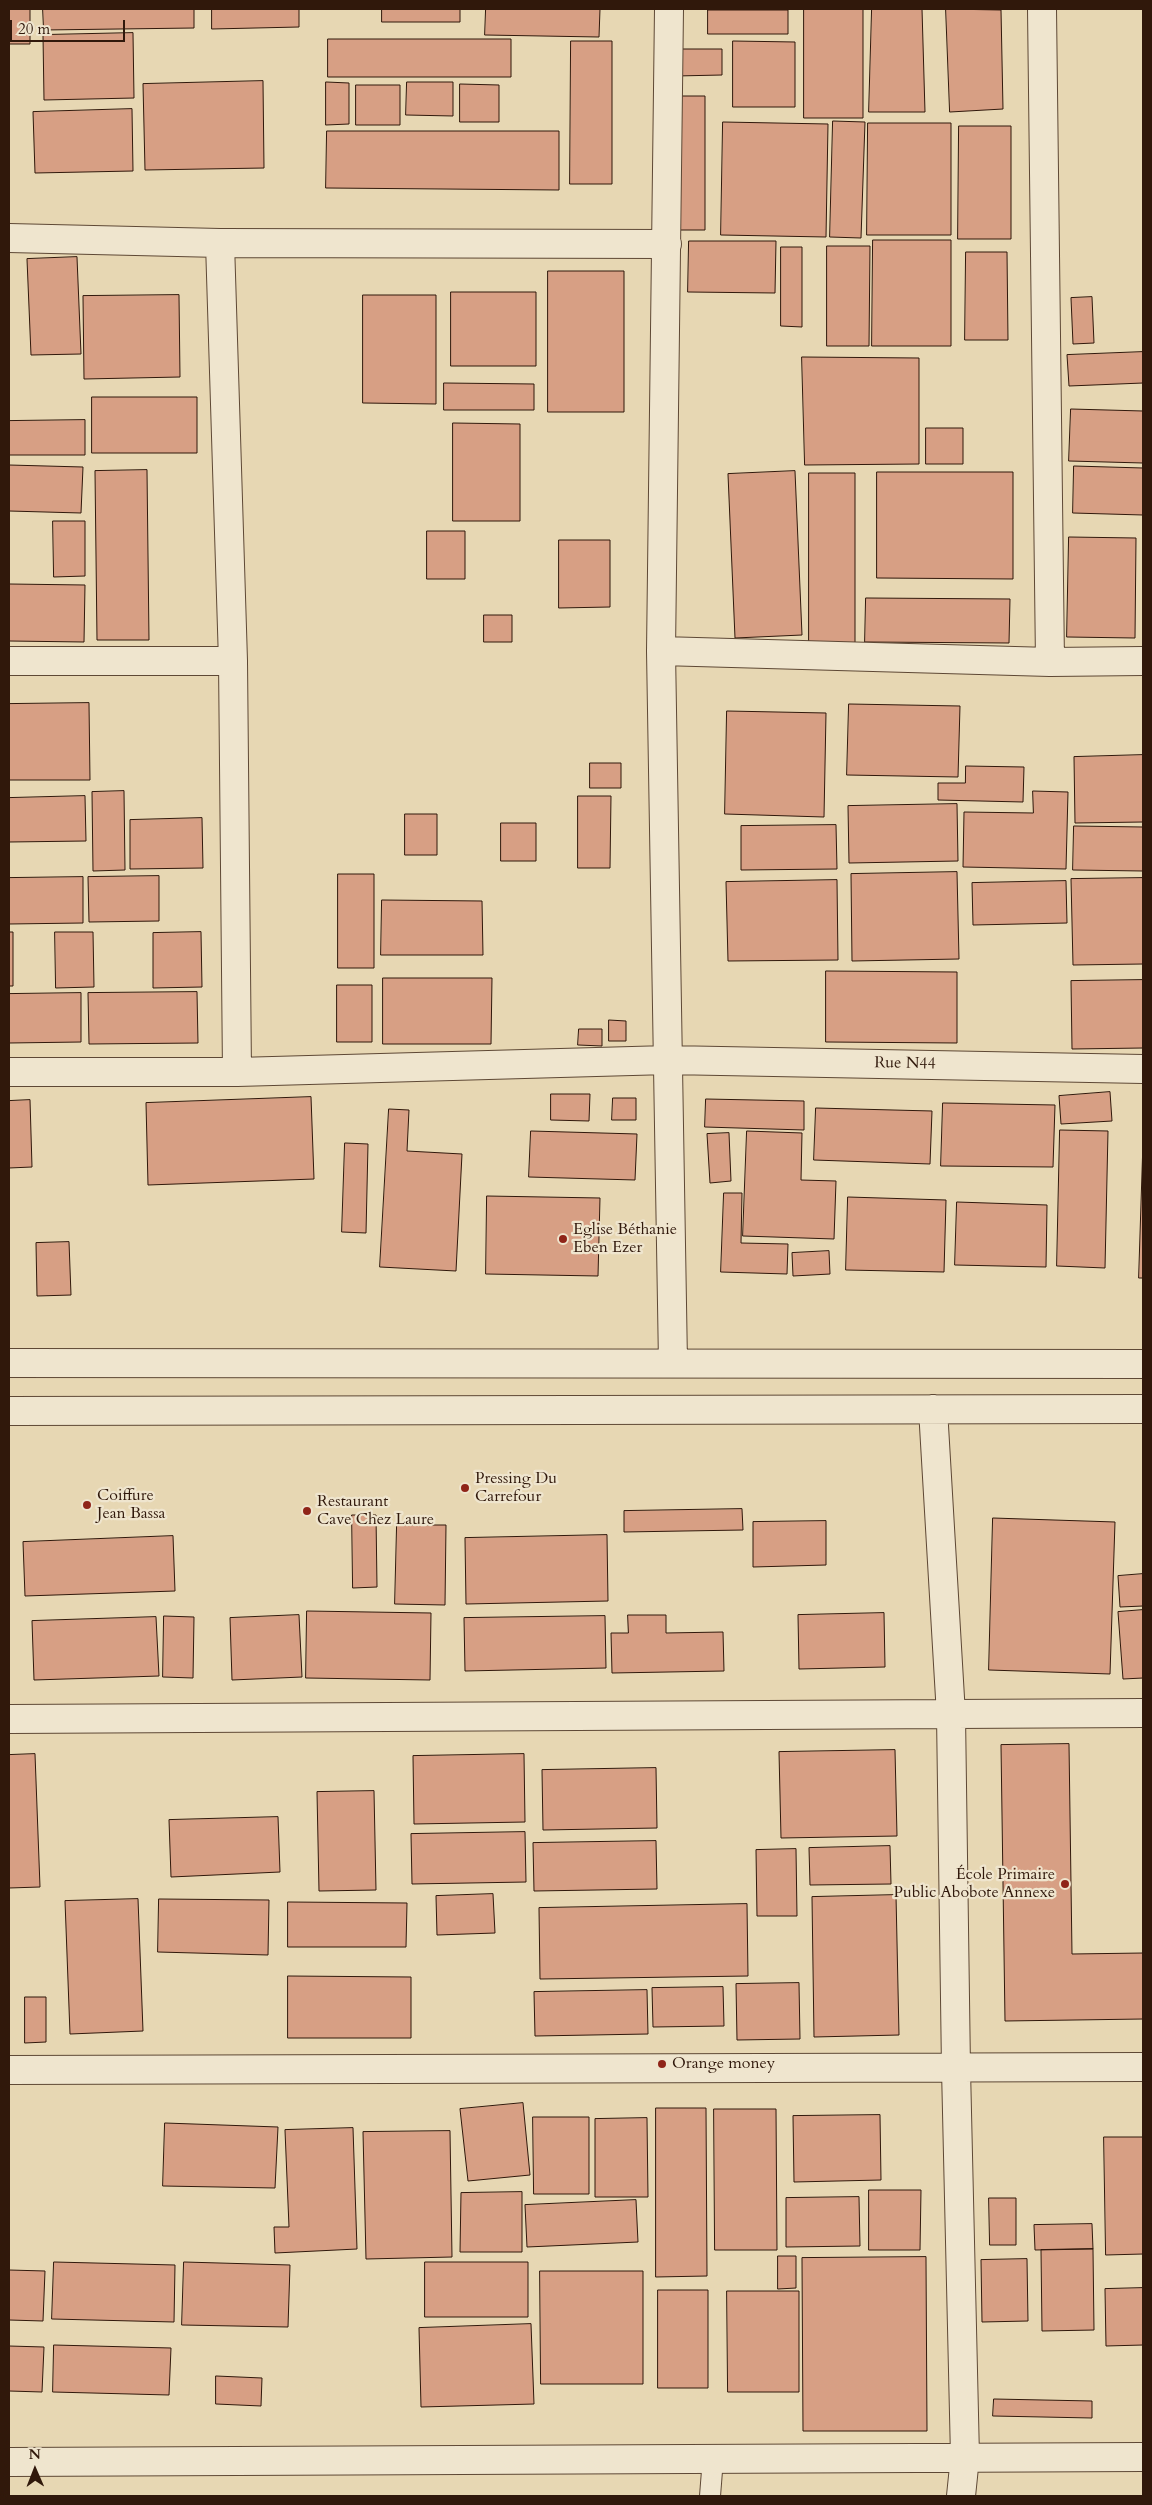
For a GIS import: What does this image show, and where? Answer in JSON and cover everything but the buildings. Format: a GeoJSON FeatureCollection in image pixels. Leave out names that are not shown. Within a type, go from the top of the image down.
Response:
{"type":"FeatureCollection","features":[{"type":"Feature","properties":{"kind":"street"},"geometry":{"type":"LineString","coordinates":[[668,9],[667,244],[661,651],[673,1363]]}},
{"type":"Feature","properties":{"kind":"street"},"geometry":{"type":"LineString","coordinates":[[1042,9],[1050,662]]}},
{"type":"Feature","properties":{"kind":"street"},"geometry":{"type":"LineString","coordinates":[[9,238],[220,243],[667,244]]}},
{"type":"Feature","properties":{"kind":"street"},"geometry":{"type":"LineString","coordinates":[[220,243],[233,661],[237,1072]]}},
{"type":"Feature","properties":{"kind":"street"},"geometry":{"type":"LineString","coordinates":[[661,651],[1050,662],[1143,661]]}},
{"type":"Feature","properties":{"kind":"street"},"geometry":{"type":"LineString","coordinates":[[9,661],[233,661]]}},
{"type":"Feature","properties":{"kind":"street","name":"Rue N44"},"geometry":{"type":"LineString","coordinates":[[9,1072],[237,1072],[668,1060],[1143,1069]]}},
{"type":"Feature","properties":{"kind":"street"},"geometry":{"type":"LineString","coordinates":[[9,1363],[1143,1364]]}},
{"type":"Feature","properties":{"kind":"street"},"geometry":{"type":"LineString","coordinates":[[933,1409],[951,1715],[956,2069],[965,2457],[961,2496]]}},
{"type":"Feature","properties":{"kind":"street"},"geometry":{"type":"LineString","coordinates":[[9,1410],[1143,1409]]}},
{"type":"Feature","properties":{"kind":"street"},"geometry":{"type":"LineString","coordinates":[[9,1719],[1143,1713]]}},
{"type":"Feature","properties":{"kind":"street"},"geometry":{"type":"LineString","coordinates":[[9,2070],[956,2069],[1143,2067]]}},
{"type":"Feature","properties":{"kind":"street"},"geometry":{"type":"LineString","coordinates":[[9,2462],[1143,2457]]}},
{"type":"Feature","properties":{"kind":"lane"},"geometry":{"type":"LineString","coordinates":[[710,2496],[713,2458]]}},
{"type":"Feature","properties":{"kind":"place","name":"Eglise Béthanie Eben Ezer"},"geometry":{"type":"Point","coordinates":[563,1239]}},
{"type":"Feature","properties":{"kind":"place","name":"Pressing Du Carrefour"},"geometry":{"type":"Point","coordinates":[465,1488]}},
{"type":"Feature","properties":{"kind":"place","name":"Coiffure Jean Bassa"},"geometry":{"type":"Point","coordinates":[87,1505]}},
{"type":"Feature","properties":{"kind":"place","name":"Restaurant Cave Chez Laure"},"geometry":{"type":"Point","coordinates":[307,1511]}},
{"type":"Feature","properties":{"kind":"place","name":"École Primaire Public Abobote Annexe"},"geometry":{"type":"Point","coordinates":[1065,1884]}},
{"type":"Feature","properties":{"kind":"place","name":"Orange money"},"geometry":{"type":"Point","coordinates":[662,2064]}}]}
